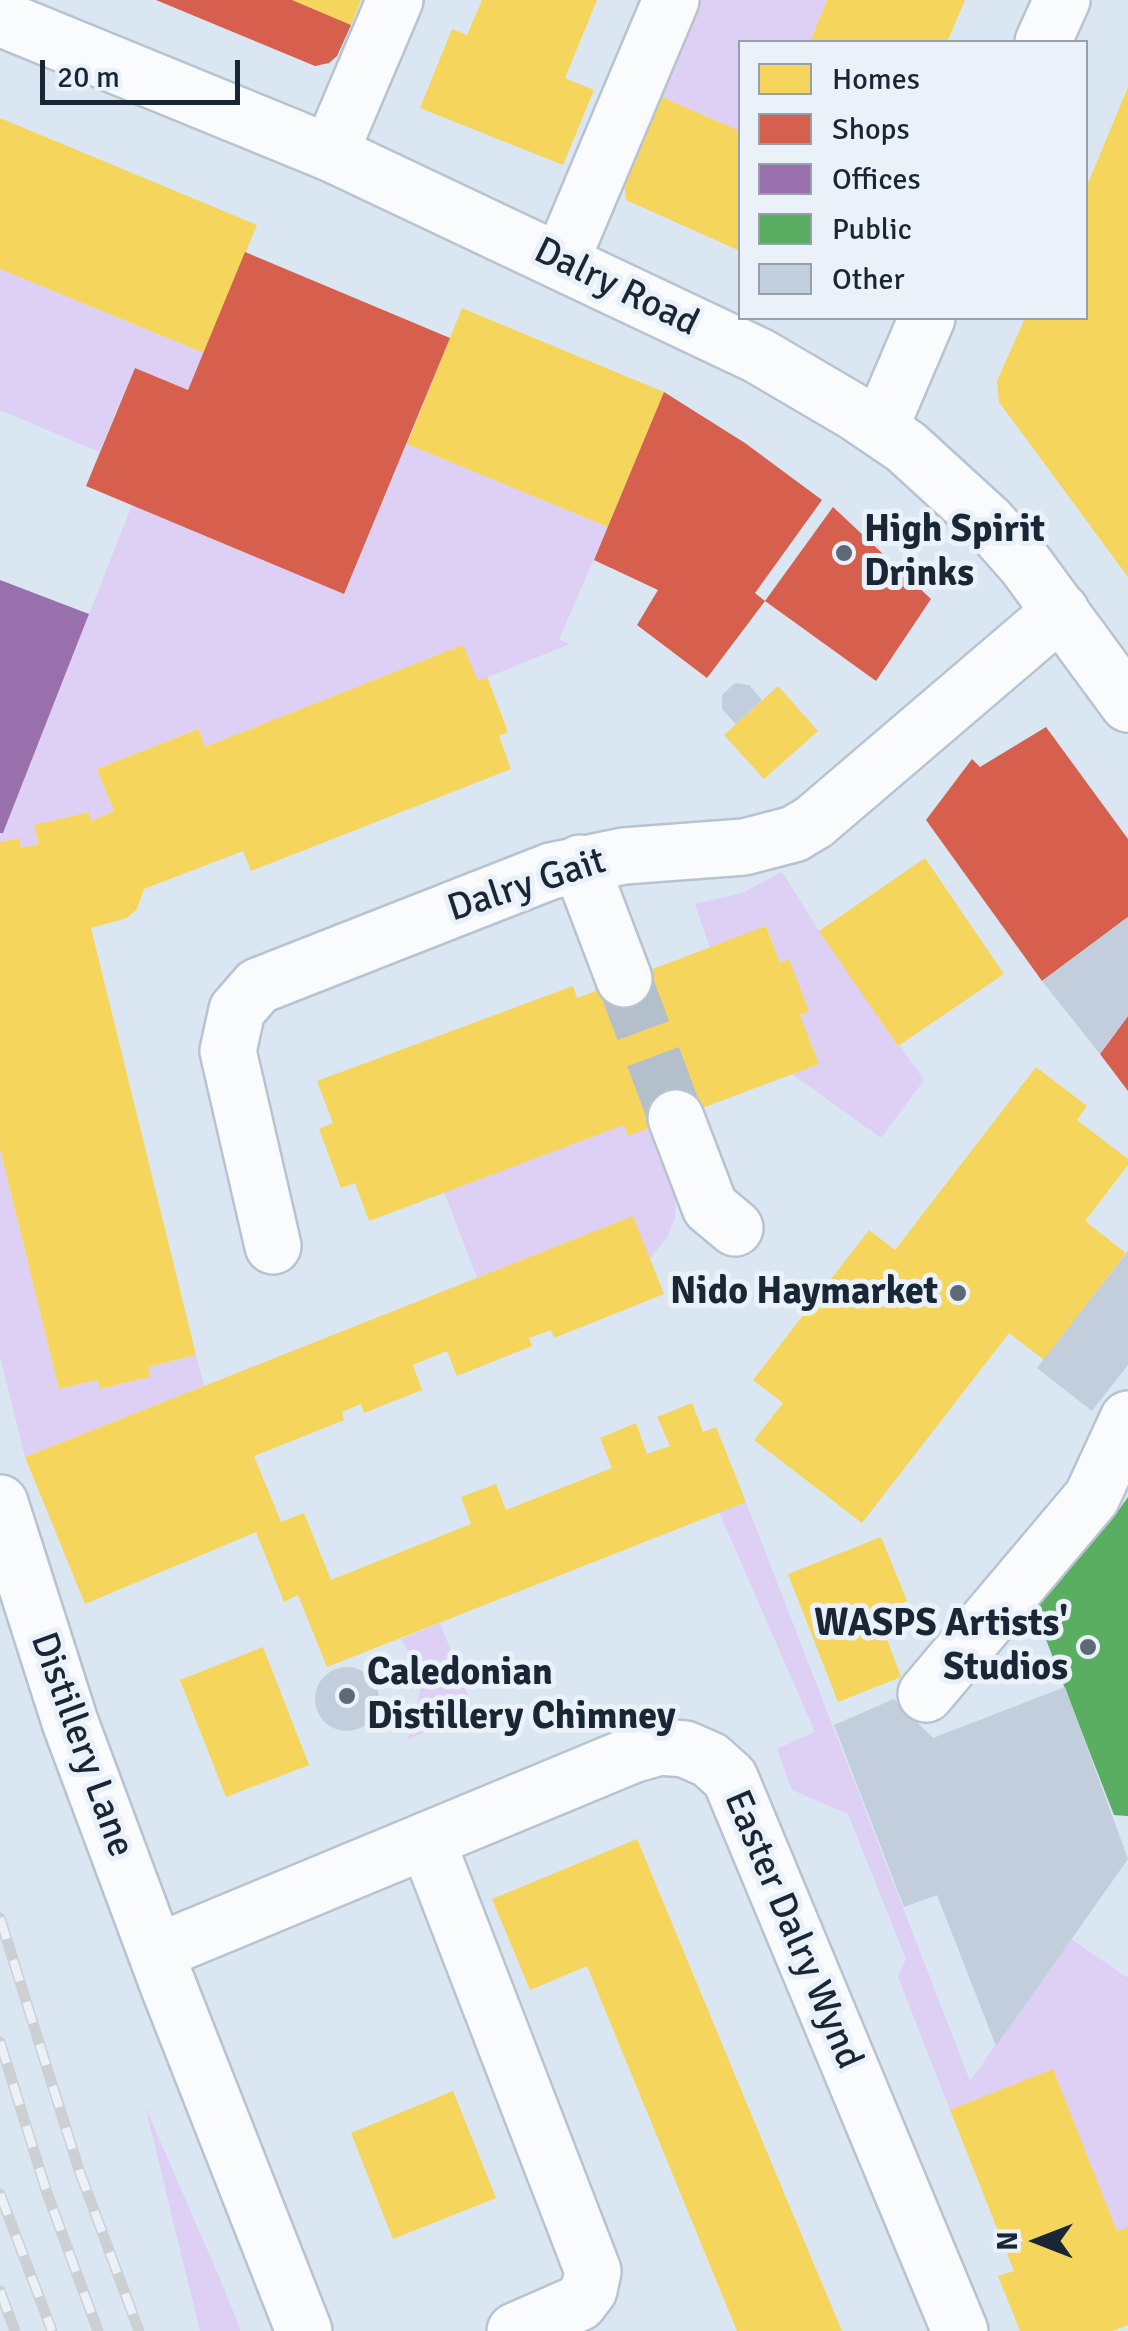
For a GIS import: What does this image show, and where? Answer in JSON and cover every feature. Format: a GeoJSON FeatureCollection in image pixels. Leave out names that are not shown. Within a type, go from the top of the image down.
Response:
{"type":"FeatureCollection","features":[{"type":"Feature","properties":{"kind":"street"},"geometry":{"type":"LineString","coordinates":[[330,154],[395,0]]}},
{"type":"Feature","properties":{"kind":"street"},"geometry":{"type":"LineString","coordinates":[[562,261],[670,0]]}},
{"type":"Feature","properties":{"kind":"street"},"geometry":{"type":"LineString","coordinates":[[1045,40],[1062,0]]}},
{"type":"Feature","properties":{"kind":"street","name":"Dalry Road"},"geometry":{"type":"LineString","coordinates":[[0,18],[330,154],[562,261],[759,356],[880,428],[988,522],[1061,610],[1128,704]]}},
{"type":"Feature","properties":{"kind":"street"},"geometry":{"type":"LineString","coordinates":[[880,428],[926,320]]}},
{"type":"Feature","properties":{"kind":"street","name":"Dalry Gait"},"geometry":{"type":"LineString","coordinates":[[273,1246],[228,1051],[233,1022],[246,998],[277,976],[552,871],[624,856],[744,847],[794,834],[814,822],[1061,610]]}},
{"type":"Feature","properties":{"kind":"street"},"geometry":{"type":"LineString","coordinates":[[580,863],[624,980]]}},
{"type":"Feature","properties":{"kind":"street"},"geometry":{"type":"LineString","coordinates":[[676,1118],[710,1207],[735,1228]]}},
{"type":"Feature","properties":{"kind":"street"},"geometry":{"type":"LineString","coordinates":[[926,1694],[1092,1497],[1128,1419]]}},
{"type":"Feature","properties":{"kind":"street","name":"Distillery Lane"},"geometry":{"type":"LineString","coordinates":[[0,1503],[70,1722],[304,2331]]}},
{"type":"Feature","properties":{"kind":"street","name":"Easter Dalry Wynd"},"geometry":{"type":"LineString","coordinates":[[162,1969],[426,1840],[616,1762],[660,1747],[685,1749],[710,1760],[730,1778],[960,2331]]}},
{"type":"Feature","properties":{"kind":"street"},"geometry":{"type":"LineString","coordinates":[[426,1840],[593,2271],[589,2290],[579,2303],[515,2331]]}},
{"type":"Feature","properties":{"kind":"shaded area"},"geometry":{"type":"Polygon","coordinates":[[[698,0],[827,0],[811,40],[738,40],[738,130],[657,95],[698,0]]]}},
{"type":"Feature","properties":{"kind":"shaded area"},"geometry":{"type":"Polygon","coordinates":[[[0,269],[204,353],[188,390],[135,368],[99,452],[0,410],[0,269]]]}},
{"type":"Feature","properties":{"kind":"shaded area"},"geometry":{"type":"Polygon","coordinates":[[[407,444],[608,527],[559,639],[570,644],[478,681],[463,645],[205,747],[197,729],[97,769],[114,811],[91,821],[88,812],[35,825],[39,844],[21,848],[18,838],[0,842],[0,833],[132,505],[344,594],[407,444]]]}},
{"type":"Feature","properties":{"kind":"shaded area"},"geometry":{"type":"Polygon","coordinates":[[[782,872],[924,1080],[881,1138],[792,1074],[819,1064],[800,1015],[809,1011],[788,960],[780,963],[767,927],[710,948],[695,904],[742,893],[782,872]]]}},
{"type":"Feature","properties":{"kind":"shaded area"},"geometry":{"type":"Polygon","coordinates":[[[624,1125],[651,1127],[676,1191],[675,1218],[668,1236],[649,1260],[632,1217],[477,1278],[444,1192],[624,1125]]]}},
{"type":"Feature","properties":{"kind":"shaded area"},"geometry":{"type":"Polygon","coordinates":[[[0,1149],[59,1389],[98,1380],[101,1389],[150,1377],[148,1367],[196,1355],[204,1386],[25,1457],[0,1357],[0,1149]]]}},
{"type":"Feature","properties":{"kind":"shaded area"},"geometry":{"type":"Polygon","coordinates":[[[746,1502],[970,2081],[1071,1939],[1128,1978],[1128,2227],[1117,2231],[1053,2070],[950,2110],[898,1977],[906,1959],[848,1814],[792,1790],[777,1749],[815,1732],[719,1512],[746,1502]]]}},
{"type":"Feature","properties":{"kind":"shaded area"},"geometry":{"type":"Polygon","coordinates":[[[440,1623],[475,1712],[408,1739],[415,1723],[420,1689],[415,1665],[401,1639],[440,1623]]]}},
{"type":"Feature","properties":{"kind":"shaded area"},"geometry":{"type":"Polygon","coordinates":[[[145,2106],[223,2286],[241,2331],[200,2331],[145,2106]]]}},
{"type":"Feature","properties":{"kind":"building: Homes"},"geometry":{"type":"Polygon","coordinates":[[[292,0],[361,0],[351,25],[292,0]]]}},
{"type":"Feature","properties":{"kind":"building: Homes"},"geometry":{"type":"Polygon","coordinates":[[[482,0],[597,0],[565,78],[594,90],[563,165],[420,108],[452,29],[467,35],[482,0]]]}},
{"type":"Feature","properties":{"kind":"building: Homes"},"geometry":{"type":"Polygon","coordinates":[[[827,0],[965,0],[948,40],[811,40],[827,0]]]}},
{"type":"Feature","properties":{"kind":"building: Homes"},"geometry":{"type":"Polygon","coordinates":[[[1128,87],[1128,577],[999,402],[997,381],[1024,320],[1088,320],[1088,183],[1128,87]]]}},
{"type":"Feature","properties":{"kind":"building: Homes"},"geometry":{"type":"Polygon","coordinates":[[[657,95],[738,130],[738,250],[626,200],[623,175],[657,95]]]}},
{"type":"Feature","properties":{"kind":"building: Homes"},"geometry":{"type":"Polygon","coordinates":[[[0,118],[257,225],[204,353],[0,269],[0,118]]]}},
{"type":"Feature","properties":{"kind":"building: Homes"},"geometry":{"type":"Polygon","coordinates":[[[462,308],[664,392],[608,527],[407,444],[462,308]]]}},
{"type":"Feature","properties":{"kind":"building: Homes"},"geometry":{"type":"Polygon","coordinates":[[[463,645],[478,681],[487,677],[508,732],[499,736],[511,769],[251,871],[243,851],[144,889],[137,909],[127,918],[91,928],[196,1355],[148,1367],[150,1377],[100,1389],[98,1380],[59,1389],[0,1149],[0,842],[19,838],[21,848],[39,844],[34,825],[89,812],[91,821],[114,811],[97,769],[198,729],[205,747],[463,645]]]}},
{"type":"Feature","properties":{"kind":"building: Homes"},"geometry":{"type":"Polygon","coordinates":[[[778,686],[818,731],[764,779],[724,735],[778,686]]]}},
{"type":"Feature","properties":{"kind":"building: Homes"},"geometry":{"type":"Polygon","coordinates":[[[925,858],[1004,974],[898,1046],[819,931],[925,858]]]}},
{"type":"Feature","properties":{"kind":"building: Homes"},"geometry":{"type":"Polygon","coordinates":[[[766,926],[780,963],[789,959],[809,1011],[800,1015],[819,1064],[628,1136],[624,1125],[369,1221],[355,1183],[341,1188],[319,1129],[333,1123],[317,1081],[573,986],[577,998],[766,926]]]}},
{"type":"Feature","properties":{"kind":"building: Homes","name":"Nido Haymarket"},"geometry":{"type":"Polygon","coordinates":[[[1036,1067],[1087,1106],[1077,1120],[1128,1159],[1128,1165],[1085,1221],[1126,1253],[1044,1360],[1009,1333],[862,1523],[754,1440],[783,1403],[753,1380],[869,1230],[895,1250],[1036,1067]]]}},
{"type":"Feature","properties":{"kind":"building: Homes"},"geometry":{"type":"Polygon","coordinates":[[[633,1216],[664,1294],[554,1338],[551,1330],[529,1338],[532,1346],[457,1376],[447,1351],[413,1365],[422,1390],[364,1413],[361,1404],[342,1412],[344,1420],[254,1456],[281,1522],[304,1513],[331,1580],[471,1524],[461,1497],[496,1484],[506,1510],[612,1468],[600,1438],[636,1423],[647,1454],[670,1446],[657,1417],[692,1403],[703,1432],[716,1427],[746,1502],[327,1667],[298,1595],[284,1602],[256,1532],[85,1604],[25,1457],[633,1216]]]}},
{"type":"Feature","properties":{"kind":"building: Homes"},"geometry":{"type":"Polygon","coordinates":[[[881,1537],[907,1601],[877,1613],[901,1677],[838,1702],[788,1574],[881,1537]]]}},
{"type":"Feature","properties":{"kind":"building: Homes"},"geometry":{"type":"Polygon","coordinates":[[[263,1647],[309,1765],[226,1797],[180,1680],[263,1647]]]}},
{"type":"Feature","properties":{"kind":"building: Homes"},"geometry":{"type":"Polygon","coordinates":[[[637,1839],[842,2331],[737,2331],[587,1966],[530,1990],[492,1899],[637,1839]]]}},
{"type":"Feature","properties":{"kind":"building: Homes"},"geometry":{"type":"Polygon","coordinates":[[[1053,2069],[1117,2231],[1128,2227],[1128,2325],[1112,2331],[1020,2331],[998,2276],[1014,2271],[950,2110],[1053,2069]]]}},
{"type":"Feature","properties":{"kind":"building: Homes"},"geometry":{"type":"Polygon","coordinates":[[[453,2091],[496,2198],[393,2239],[351,2133],[453,2091]]]}},
{"type":"Feature","properties":{"kind":"building: Shops"},"geometry":{"type":"Polygon","coordinates":[[[156,0],[292,0],[351,25],[337,56],[329,63],[315,66],[156,0]]]}},
{"type":"Feature","properties":{"kind":"building: Shops"},"geometry":{"type":"Polygon","coordinates":[[[245,252],[450,338],[344,594],[86,486],[135,368],[188,390],[245,252]]]}},
{"type":"Feature","properties":{"kind":"building: Shops"},"geometry":{"type":"Polygon","coordinates":[[[664,392],[745,443],[822,500],[755,593],[765,601],[707,678],[637,625],[658,590],[594,560],[664,392]]]}},
{"type":"Feature","properties":{"kind":"building: Shops"},"geometry":{"type":"Polygon","coordinates":[[[833,507],[931,599],[876,681],[765,601],[833,507]]]}},
{"type":"Feature","properties":{"kind":"building: Shops"},"geometry":{"type":"Polygon","coordinates":[[[1046,727],[1128,839],[1128,917],[1042,981],[926,820],[972,759],[980,767],[1046,727]]]}},
{"type":"Feature","properties":{"kind":"building: Shops"},"geometry":{"type":"Polygon","coordinates":[[[1128,1016],[1128,1091],[1100,1054],[1128,1016]]]}},
{"type":"Feature","properties":{"kind":"building: Offices"},"geometry":{"type":"Polygon","coordinates":[[[0,580],[89,614],[3,833],[0,833],[0,580]]]}},
{"type":"Feature","properties":{"kind":"building: Public","name":"WASPS Artists' Studios"},"geometry":{"type":"Polygon","coordinates":[[[1128,1497],[1128,1816],[1114,1815],[1033,1606],[1128,1497]]]}},
{"type":"Feature","properties":{"kind":"building: Other"},"geometry":{"type":"Polygon","coordinates":[[[735,683],[749,685],[762,700],[736,724],[722,709],[722,695],[735,683]]]}},
{"type":"Feature","properties":{"kind":"building: Other"},"geometry":{"type":"Polygon","coordinates":[[[1128,917],[1128,1016],[1100,1054],[1042,981],[1128,917]]]}},
{"type":"Feature","properties":{"kind":"building: Other"},"geometry":{"type":"Polygon","coordinates":[[[1128,1251],[1128,1365],[1092,1411],[1037,1368],[1128,1251]]]}},
{"type":"Feature","properties":{"kind":"building: Other","name":"Caledonian Distillery Chimney"},"geometry":{"type":"Polygon","coordinates":[[[347,1667],[369,1677],[379,1699],[369,1721],[347,1731],[325,1721],[315,1699],[325,1677],[347,1667]]]}},
{"type":"Feature","properties":{"kind":"building: Other"},"geometry":{"type":"Polygon","coordinates":[[[1065,1687],[1128,1859],[996,2046],[937,1895],[904,1907],[834,1725],[894,1699],[933,1738],[1065,1687]]]}},
{"type":"Feature","properties":{"kind":"tunnel"},"geometry":{"type":"LineString","coordinates":[[624,979],[676,1118]]}},
{"type":"Feature","properties":{"kind":"railway"},"geometry":{"type":"LineString","coordinates":[[0,1918],[79,2170],[139,2331]]}},
{"type":"Feature","properties":{"kind":"railway"},"geometry":{"type":"LineString","coordinates":[[0,2042],[47,2193],[98,2331]]}},
{"type":"Feature","properties":{"kind":"railway"},"geometry":{"type":"LineString","coordinates":[[0,2194],[52,2331]]}},
{"type":"Feature","properties":{"kind":"railway"},"geometry":{"type":"LineString","coordinates":[[0,2291],[15,2331]]}},
{"type":"Feature","properties":{"kind":"place","name":"High Spirit Drinks"},"geometry":{"type":"Point","coordinates":[844,553]}},
{"type":"Feature","properties":{"kind":"place","name":"Nido Haymarket"},"geometry":{"type":"Point","coordinates":[958,1293]}},
{"type":"Feature","properties":{"kind":"place","name":"WASPS Artists' Studios"},"geometry":{"type":"Point","coordinates":[1088,1647]}},
{"type":"Feature","properties":{"kind":"place","name":"Caledonian Distillery Chimney"},"geometry":{"type":"Point","coordinates":[347,1696]}}]}
